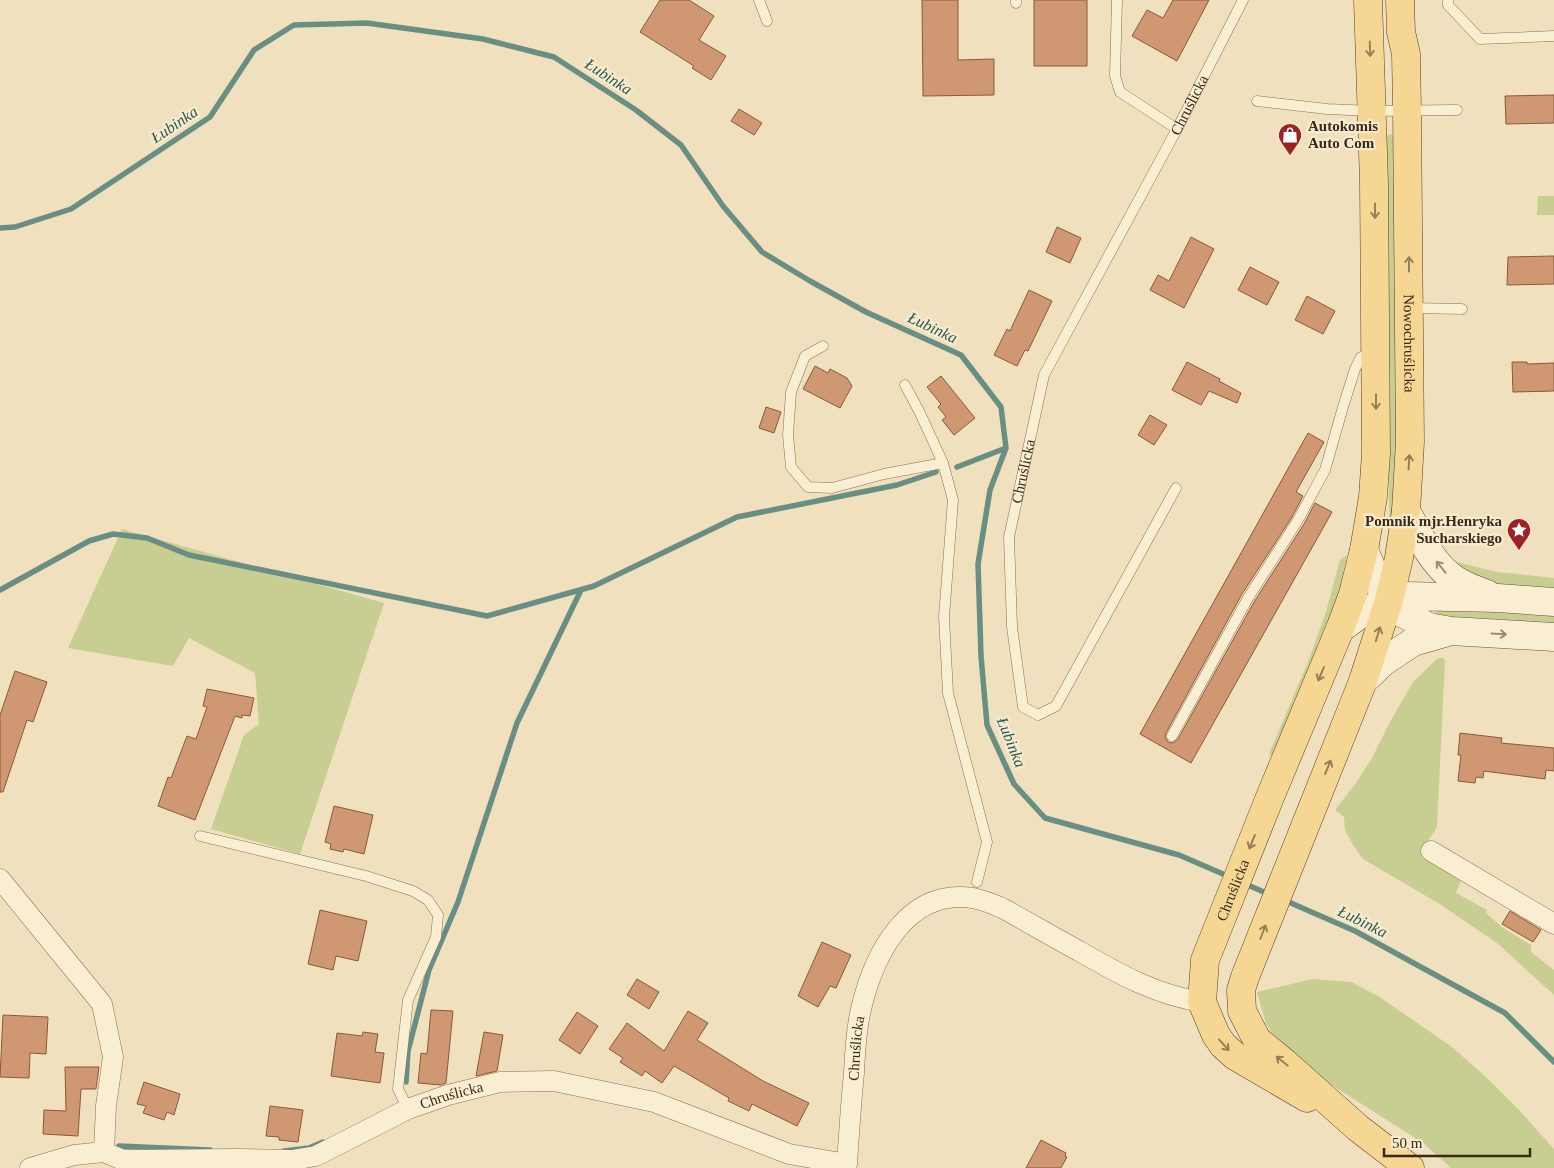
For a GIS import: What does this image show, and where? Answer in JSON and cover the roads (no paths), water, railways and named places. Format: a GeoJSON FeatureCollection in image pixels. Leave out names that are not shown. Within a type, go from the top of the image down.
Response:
{"type":"FeatureCollection","features":[{"type":"Feature","properties":{"kind":"main road"},"geometry":{"type":"LineString","coordinates":[[1340,629],[1353,594],[1364,550],[1373,497],[1376,453],[1374,183],[1368,0]]}},
{"type":"Feature","properties":{"kind":"main road","name":"Nowochruślicka"},"geometry":{"type":"LineString","coordinates":[[1363,680],[1399,558],[1406,510],[1410,442],[1406,54],[1401,32],[1400,0]]}},
{"type":"Feature","properties":{"kind":"main road","name":"Chruślicka"},"geometry":{"type":"LineString","coordinates":[[1202,1002],[1205,960],[1340,629]]}},
{"type":"Feature","properties":{"kind":"main road"},"geometry":{"type":"LineString","coordinates":[[1363,680],[1245,977],[1241,990],[1242,1011],[1257,1040],[1358,1128],[1410,1168]]}},
{"type":"Feature","properties":{"kind":"main road"},"geometry":{"type":"LineString","coordinates":[[1202,1002],[1242,1011]]}},
{"type":"Feature","properties":{"kind":"main road"},"geometry":{"type":"LineString","coordinates":[[1202,1002],[1216,1035],[1223,1045],[1235,1056],[1358,1128]]}},
{"type":"Feature","properties":{"kind":"street"},"geometry":{"type":"LineString","coordinates":[[1406,510],[1430,552],[1448,575],[1460,583],[1498,598]]}},
{"type":"Feature","properties":{"kind":"street"},"geometry":{"type":"LineString","coordinates":[[1364,550],[1378,583],[1388,600],[1402,613],[1429,627],[1450,631],[1554,637]]}},
{"type":"Feature","properties":{"kind":"street"},"geometry":{"type":"LineString","coordinates":[[1340,629],[1363,612],[1388,600],[1404,596],[1498,598],[1554,602]]}},
{"type":"Feature","properties":{"kind":"street"},"geometry":{"type":"LineString","coordinates":[[1363,680],[1383,662],[1413,642],[1450,631]]}},
{"type":"Feature","properties":{"kind":"street"},"geometry":{"type":"LineString","coordinates":[[1431,851],[1554,924]]}},
{"type":"Feature","properties":{"kind":"street"},"geometry":{"type":"LineString","coordinates":[[0,879],[102,1004],[113,1057],[106,1106],[104,1152]]}},
{"type":"Feature","properties":{"kind":"street","name":"Chruślicka"},"geometry":{"type":"LineString","coordinates":[[30,1168],[74,1155],[104,1152],[120,1164],[237,1159],[292,1160],[316,1156],[408,1109],[448,1095],[500,1082],[554,1081],[654,1102],[789,1154],[847,1166],[857,1034],[861,1009],[869,983],[884,949],[908,916],[926,904],[958,898],[984,900],[1144,986],[1181,999],[1202,1002]]}},
{"type":"Feature","properties":{"kind":"lane"},"geometry":{"type":"LineString","coordinates":[[759,0],[767,22]]}},
{"type":"Feature","properties":{"kind":"lane"},"geometry":{"type":"LineString","coordinates":[[1117,0],[1116,76],[1120,92],[1177,129]]}},
{"type":"Feature","properties":{"kind":"lane","name":"Chruślicka"},"geometry":{"type":"LineString","coordinates":[[1176,488],[1056,706],[1038,715],[1023,707],[1012,627],[1009,537],[1044,375],[1177,129],[1243,0]]}},
{"type":"Feature","properties":{"kind":"lane"},"geometry":{"type":"LineString","coordinates":[[1448,0],[1448,4],[1480,39],[1554,36]]}},
{"type":"Feature","properties":{"kind":"lane"},"geometry":{"type":"LineString","coordinates":[[1257,101],[1327,109],[1372,111],[1457,110]]}},
{"type":"Feature","properties":{"kind":"lane"},"geometry":{"type":"LineString","coordinates":[[1410,308],[1462,309]]}},
{"type":"Feature","properties":{"kind":"lane"},"geometry":{"type":"LineString","coordinates":[[823,346],[805,356],[791,392],[788,435],[791,467],[808,487],[832,488],[884,474],[942,463]]}},
{"type":"Feature","properties":{"kind":"lane"},"geometry":{"type":"LineString","coordinates":[[1172,736],[1248,598],[1298,520],[1326,470],[1343,407],[1355,369],[1361,357],[1376,353]]}},
{"type":"Feature","properties":{"kind":"lane"},"geometry":{"type":"LineString","coordinates":[[905,385],[919,411],[942,463],[953,500],[944,617],[948,693],[987,842],[977,882]]}},
{"type":"Feature","properties":{"kind":"lane"},"geometry":{"type":"LineString","coordinates":[[200,836],[366,876],[413,891],[428,900],[438,915],[436,937],[408,1000],[398,1089],[408,1109]]}},
{"type":"Feature","properties":{"kind":"waterway","name":"Łubinka"},"geometry":{"type":"LineString","coordinates":[[0,228],[15,227],[71,209],[210,117],[254,50],[294,25],[367,23],[483,39],[554,57],[636,110],[681,145],[723,206],[762,252],[866,312],[961,355],[1001,407],[1006,448],[990,490],[978,564],[981,656],[987,725],[1014,784],[1045,818],[1179,855],[1230,877]]}},
{"type":"Feature","properties":{"kind":"waterway"},"geometry":{"type":"LineString","coordinates":[[957,467],[1006,448]]}},
{"type":"Feature","properties":{"kind":"waterway"},"geometry":{"type":"LineString","coordinates":[[0,590],[89,541],[113,534],[147,538],[189,555],[487,616],[594,586],[737,517],[897,485],[936,472]]}},
{"type":"Feature","properties":{"kind":"waterway"},"geometry":{"type":"LineString","coordinates":[[406,1082],[408,1051],[429,970],[458,902],[517,723],[581,590]]}},
{"type":"Feature","properties":{"kind":"waterway","name":"Łubinka"},"geometry":{"type":"LineString","coordinates":[[1243,883],[1271,895]]}},
{"type":"Feature","properties":{"kind":"waterway","name":"Łubinka"},"geometry":{"type":"LineString","coordinates":[[1284,900],[1355,931],[1505,1013],[1554,1062]]}},
{"type":"Feature","properties":{"kind":"waterway"},"geometry":{"type":"LineString","coordinates":[[284,1151],[309,1148],[323,1142]]}},
{"type":"Feature","properties":{"kind":"waterway"},"geometry":{"type":"LineString","coordinates":[[119,1146],[210,1150]]}},
{"type":"Feature","properties":{"kind":"place","name":"Autokomis Auto Com"},"geometry":{"type":"Point","coordinates":[1290,156]}},
{"type":"Feature","properties":{"kind":"place","name":"Pomnik mjr.Henryka Sucharskiego"},"geometry":{"type":"Point","coordinates":[1519,551]}}]}
